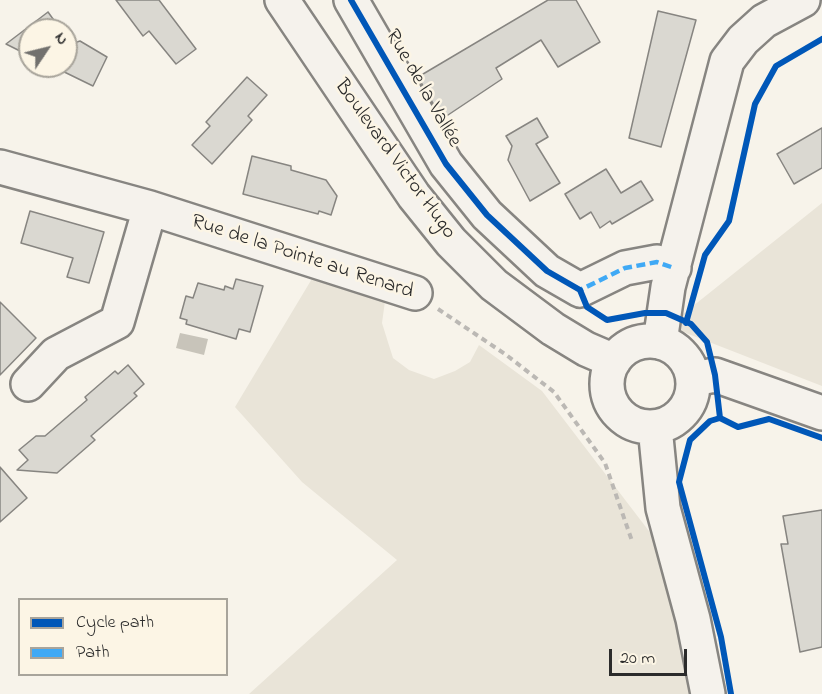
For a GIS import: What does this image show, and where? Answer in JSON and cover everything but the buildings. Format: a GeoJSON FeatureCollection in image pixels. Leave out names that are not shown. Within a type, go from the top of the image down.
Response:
{"type":"FeatureCollection","features":[{"type":"Feature","properties":{"kind":"street","name":"Boulevard Victor Hugo"},"geometry":{"type":"LineString","coordinates":[[282,0],[414,196],[451,242],[494,285],[553,329],[586,349],[614,361]]}},
{"type":"Feature","properties":{"kind":"street","name":"Rue de la Vallée"},"geometry":{"type":"LineString","coordinates":[[351,0],[446,164]]}},
{"type":"Feature","properties":{"kind":"street"},"geometry":{"type":"LineString","coordinates":[[660,342],[668,287],[727,61],[743,40],[764,21],[797,1]]}},
{"type":"Feature","properties":{"kind":"street","name":"Boulevard Victor Hugo"},"geometry":{"type":"LineString","coordinates":[[446,164],[486,215],[547,271],[580,290],[625,268],[657,262],[674,267]]}},
{"type":"Feature","properties":{"kind":"street","name":"Rue de la Pointe au Renard"},"geometry":{"type":"LineString","coordinates":[[0,166],[150,208],[415,293]]}},
{"type":"Feature","properties":{"kind":"street"},"geometry":{"type":"LineString","coordinates":[[28,384],[56,354],[117,322],[150,208]]}},
{"type":"Feature","properties":{"kind":"street"},"geometry":{"type":"LineString","coordinates":[[660,342],[683,356],[693,379],[693,393],[680,417],[655,428],[642,427],[628,422],[618,413],[607,388],[609,374],[614,361],[634,344],[660,342]]}},
{"type":"Feature","properties":{"kind":"street"},"geometry":{"type":"LineString","coordinates":[[693,379],[715,375],[822,413]]}},
{"type":"Feature","properties":{"kind":"street"},"geometry":{"type":"LineString","coordinates":[[655,428],[663,508],[693,619],[708,694]]}},
{"type":"Feature","properties":{"kind":"shaded area"},"geometry":{"type":"Polygon","coordinates":[[[822,203],[822,386],[668,326],[822,203]]]}},
{"type":"Feature","properties":{"kind":"shaded area"},"geometry":{"type":"Polygon","coordinates":[[[316,272],[386,294],[382,323],[393,358],[409,370],[434,379],[470,362],[479,345],[542,391],[655,539],[684,658],[690,694],[249,694],[397,560],[302,482],[235,407],[316,272]]]}},
{"type":"Feature","properties":{"kind":"shaded area"},"geometry":{"type":"Polygon","coordinates":[[[180,333],[208,339],[204,355],[176,348],[180,333]]]}},
{"type":"Feature","properties":{"kind":"marked path"},"geometry":{"type":"LineString","coordinates":[[575,287],[580,290],[625,268],[657,262],[674,268]]}},
{"type":"Feature","properties":{"kind":"cycle path"},"geometry":{"type":"LineString","coordinates":[[351,0],[446,164],[487,215],[547,271],[580,290],[587,307],[607,320],[645,313],[666,313],[691,324],[707,342],[715,375],[720,418],[710,421],[690,440],[679,482],[721,637],[731,694]]}},
{"type":"Feature","properties":{"kind":"cycle path"},"geometry":{"type":"LineString","coordinates":[[686,323],[705,255],[729,221],[755,104],[776,66],[822,39]]}},
{"type":"Feature","properties":{"kind":"cycle path"},"geometry":{"type":"LineString","coordinates":[[720,418],[738,427],[769,419],[822,438]]}}]}
